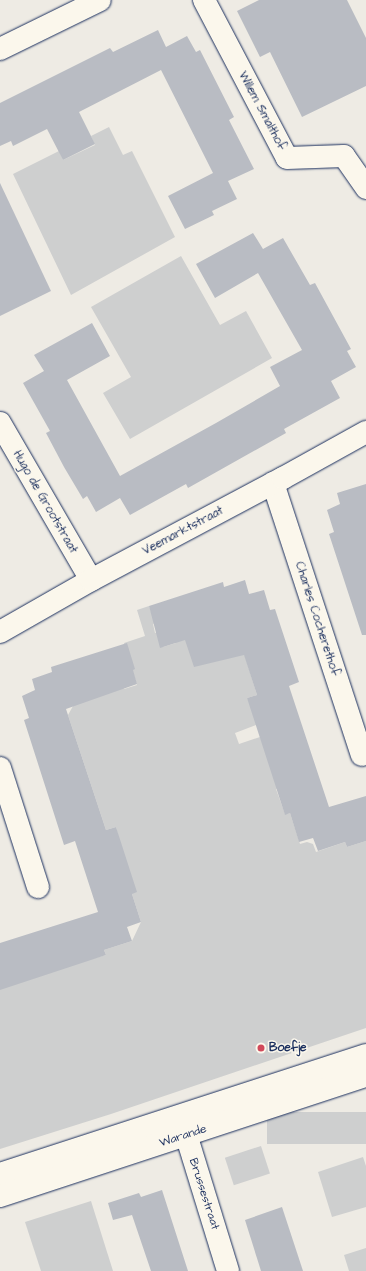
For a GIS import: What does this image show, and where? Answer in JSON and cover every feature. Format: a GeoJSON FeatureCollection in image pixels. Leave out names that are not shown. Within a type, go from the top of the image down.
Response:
{"type":"FeatureCollection","features":[{"type":"Feature","properties":{"kind":"street"},"geometry":{"type":"LineString","coordinates":[[0,49],[79,5],[100,0]]}},
{"type":"Feature","properties":{"kind":"street","name":"Willem Smalthof"},"geometry":{"type":"LineString","coordinates":[[204,0],[287,158],[344,156],[366,188]]}},
{"type":"Feature","properties":{"kind":"street","name":"Hugo de Grootstraat"},"geometry":{"type":"LineString","coordinates":[[0,423],[91,580]]}},
{"type":"Feature","properties":{"kind":"street","name":"Veemarktstraat"},"geometry":{"type":"LineString","coordinates":[[0,632],[91,580],[366,432]]}},
{"type":"Feature","properties":{"kind":"street","name":"Charles Cocherethof"},"geometry":{"type":"LineString","coordinates":[[273,483],[362,755]]}},
{"type":"Feature","properties":{"kind":"street"},"geometry":{"type":"LineString","coordinates":[[0,768],[38,887]]}},
{"type":"Feature","properties":{"kind":"street","name":"Warande"},"geometry":{"type":"LineString","coordinates":[[0,1196],[366,1055]]}},
{"type":"Feature","properties":{"kind":"street","name":"Warande"},"geometry":{"type":"LineString","coordinates":[[0,1174],[366,1076]]}},
{"type":"Feature","properties":{"kind":"street","name":"Brussestraat"},"geometry":{"type":"LineString","coordinates":[[183,1126],[228,1271]]}},
{"type":"Feature","properties":{"kind":"shaded area"},"geometry":{"type":"Polygon","coordinates":[[[109,127],[123,155],[132,151],[175,237],[71,295],[13,174],[59,151],[63,160],[95,145],[91,136],[109,127]]]}},
{"type":"Feature","properties":{"kind":"shaded area"},"geometry":{"type":"Polygon","coordinates":[[[181,256],[220,325],[246,311],[272,358],[130,439],[103,393],[131,377],[91,307],[181,256]]]}},
{"type":"Feature","properties":{"kind":"shaded area"},"geometry":{"type":"Polygon","coordinates":[[[149,606],[155,623],[153,624],[155,633],[158,632],[163,647],[176,643],[175,638],[237,631],[257,695],[247,698],[261,723],[235,733],[239,744],[260,737],[281,787],[276,789],[285,814],[290,813],[300,844],[307,842],[313,844],[316,852],[345,842],[347,847],[366,841],[366,1028],[111,1114],[0,1149],[0,984],[106,955],[104,950],[132,941],[141,922],[132,894],[116,827],[106,830],[68,715],[73,706],[122,684],[124,689],[137,685],[124,643],[145,636],[137,610],[149,606]]]}},
{"type":"Feature","properties":{"kind":"shaded area"},"geometry":{"type":"Polygon","coordinates":[[[267,1112],[366,1112],[366,1144],[267,1144],[267,1112]]]}},
{"type":"Feature","properties":{"kind":"shaded area"},"geometry":{"type":"Polygon","coordinates":[[[261,1146],[270,1174],[234,1185],[225,1158],[261,1146]]]}},
{"type":"Feature","properties":{"kind":"shaded area"},"geometry":{"type":"Polygon","coordinates":[[[363,1157],[366,1166],[366,1207],[332,1217],[318,1172],[363,1157]]]}},
{"type":"Feature","properties":{"kind":"shaded area"},"geometry":{"type":"Polygon","coordinates":[[[91,1201],[113,1271],[41,1271],[25,1222],[91,1201]]]}},
{"type":"Feature","properties":{"kind":"shaded area"},"geometry":{"type":"Polygon","coordinates":[[[366,1248],[366,1271],[349,1271],[344,1255],[366,1248]]]}},
{"type":"Feature","properties":{"kind":"building"},"geometry":{"type":"Polygon","coordinates":[[[259,0],[347,0],[366,38],[366,86],[302,117],[270,52],[260,57],[237,11],[259,0]]]}},
{"type":"Feature","properties":{"kind":"building"},"geometry":{"type":"Polygon","coordinates":[[[158,30],[166,47],[187,36],[196,52],[200,50],[234,117],[229,120],[254,169],[228,181],[237,199],[212,211],[214,215],[185,229],[168,196],[213,173],[161,70],[79,112],[95,144],[63,160],[47,129],[13,146],[11,141],[0,146],[0,103],[110,48],[113,52],[158,30]]]}},
{"type":"Feature","properties":{"kind":"building"},"geometry":{"type":"Polygon","coordinates":[[[0,183],[51,291],[0,316],[0,183]]]}},
{"type":"Feature","properties":{"kind":"building"},"geometry":{"type":"Polygon","coordinates":[[[253,233],[263,249],[283,238],[310,285],[315,283],[351,349],[347,351],[356,367],[331,381],[340,398],[284,429],[286,433],[188,488],[186,484],[130,515],[120,498],[96,512],[87,496],[83,499],[64,467],[46,433],[50,431],[23,383],[44,371],[34,355],[92,323],[110,356],[67,380],[120,476],[216,423],[280,386],[270,367],[302,350],[258,273],[215,298],[196,264],[253,233]]]}},
{"type":"Feature","properties":{"kind":"building"},"geometry":{"type":"Polygon","coordinates":[[[366,484],[366,635],[362,635],[329,534],[334,532],[327,510],[340,504],[337,493],[366,484]]]}},
{"type":"Feature","properties":{"kind":"building"},"geometry":{"type":"Polygon","coordinates":[[[245,580],[249,594],[264,590],[270,610],[275,609],[299,682],[289,686],[329,807],[366,796],[366,841],[347,847],[345,842],[318,851],[313,838],[299,842],[290,813],[285,815],[247,698],[257,695],[244,655],[194,667],[185,640],[160,648],[149,606],[223,582],[224,587],[245,580]]]}},
{"type":"Feature","properties":{"kind":"building"},"geometry":{"type":"Polygon","coordinates":[[[127,643],[135,669],[133,670],[137,684],[66,709],[106,830],[116,827],[137,892],[132,894],[141,922],[127,927],[132,941],[104,950],[106,955],[0,990],[0,943],[98,912],[75,841],[64,845],[24,720],[29,718],[22,696],[35,690],[32,679],[52,672],[51,667],[127,643]]]}},
{"type":"Feature","properties":{"kind":"building"},"geometry":{"type":"Polygon","coordinates":[[[162,1190],[188,1271],[151,1271],[132,1215],[113,1220],[108,1203],[139,1193],[141,1197],[162,1190]]]}},
{"type":"Feature","properties":{"kind":"building"},"geometry":{"type":"Polygon","coordinates":[[[282,1207],[303,1271],[261,1271],[245,1220],[282,1207]]]}},
{"type":"Feature","properties":{"kind":"place","name":"Boefje"},"geometry":{"type":"Point","coordinates":[261,1048]}}]}
